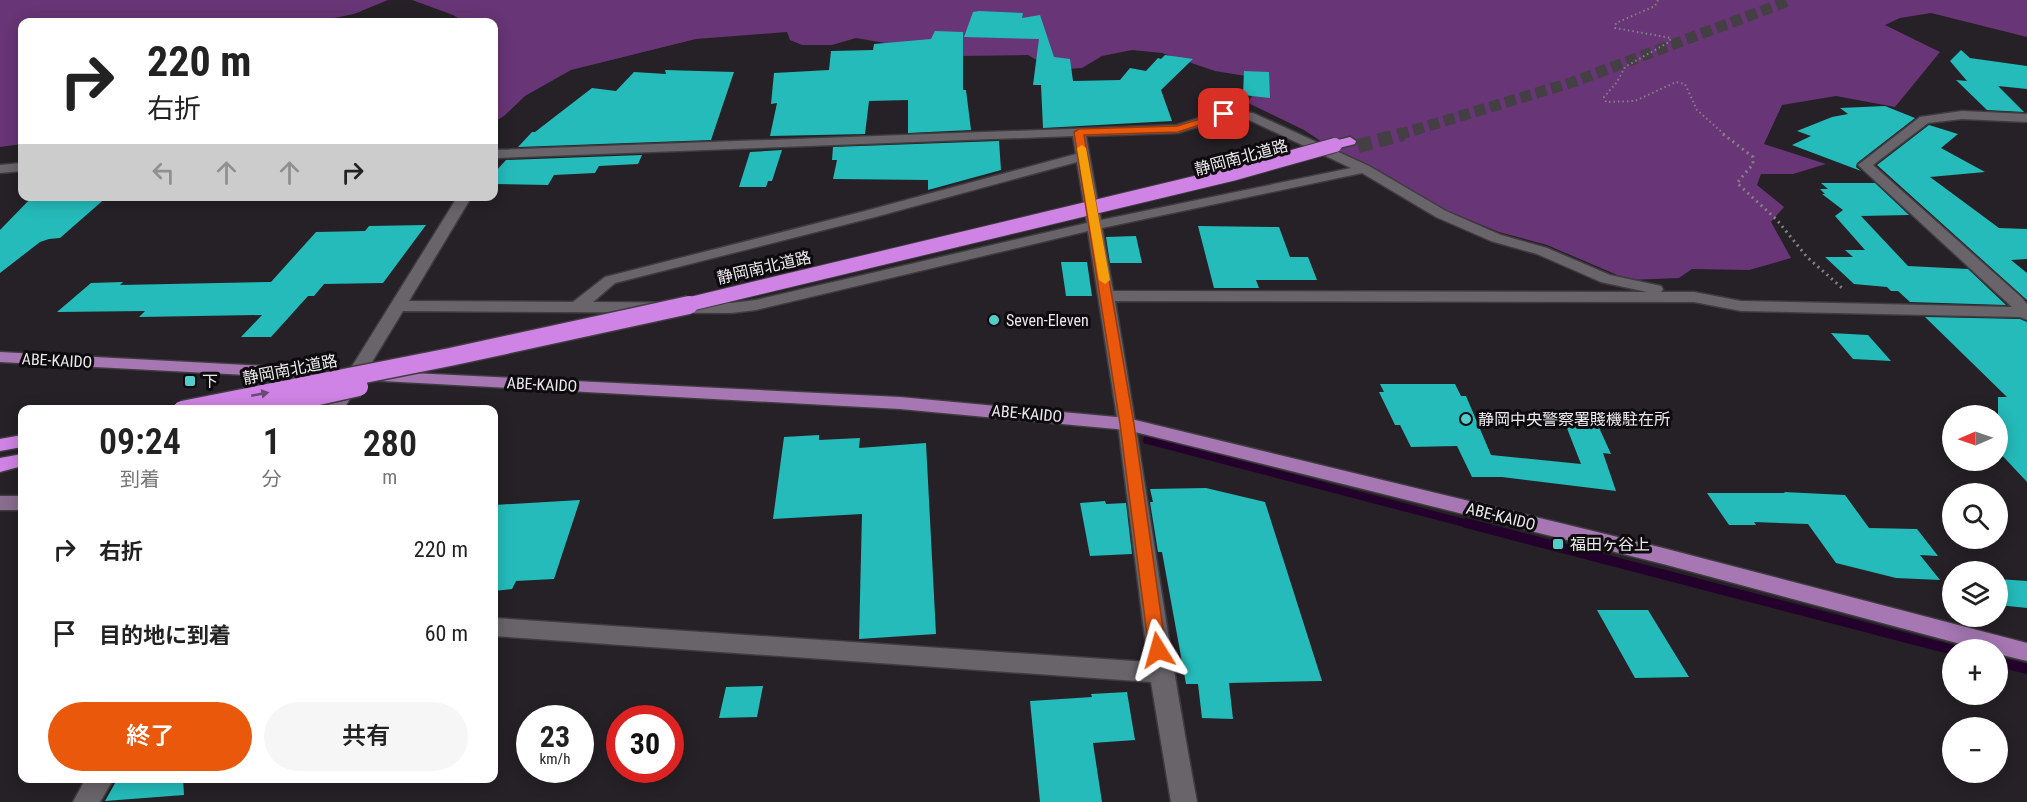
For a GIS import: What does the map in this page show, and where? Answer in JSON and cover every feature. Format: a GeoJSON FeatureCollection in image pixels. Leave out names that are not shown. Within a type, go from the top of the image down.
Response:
{"type":"FeatureCollection","features":[{"type":"Feature","properties":{"kind":"highway","name":"静岡南北道路"},"geometry":{"type":"LineString","coordinates":[[207,405],[450,357],[693,304],[1347,146],[1197,189],[695,312],[278,405]]}},
{"type":"Feature","properties":{"kind":"highway"},"geometry":{"type":"LineString","coordinates":[[0,445],[18,442]]}},
{"type":"Feature","properties":{"kind":"highway"},"geometry":{"type":"LineString","coordinates":[[0,465],[18,461]]}},
{"type":"Feature","properties":{"kind":"main road","name":"ABE-KAIDO"},"geometry":{"type":"LineString","coordinates":[[0,357],[900,403],[1127,424],[1663,556],[2027,652]]}},
{"type":"Feature","properties":{"kind":"street"},"geometry":{"type":"LineString","coordinates":[[498,154],[1178,129],[1224,114],[1249,116],[1364,169],[1441,214],[1496,238],[1542,251],[1606,279],[1741,306],[1865,309],[2023,308]]}},
{"type":"Feature","properties":{"kind":"street"},"geometry":{"type":"LineString","coordinates":[[2023,308],[1912,205],[1865,165],[1924,120],[1962,115],[2027,118]]}},
{"type":"Feature","properties":{"kind":"street"},"geometry":{"type":"LineString","coordinates":[[1079,132],[1127,424],[1161,673],[1184,802]]}},
{"type":"Feature","properties":{"kind":"street"},"geometry":{"type":"LineString","coordinates":[[577,307],[610,280],[870,214],[1083,156]]}},
{"type":"Feature","properties":{"kind":"street"},"geometry":{"type":"LineString","coordinates":[[0,169],[18,167]]}},
{"type":"Feature","properties":{"kind":"street"},"geometry":{"type":"LineString","coordinates":[[398,306],[731,308],[756,305],[1095,225],[1364,169]]}},
{"type":"Feature","properties":{"kind":"street"},"geometry":{"type":"LineString","coordinates":[[337,405],[462,201]]}},
{"type":"Feature","properties":{"kind":"street"},"geometry":{"type":"LineString","coordinates":[[1107,296],[1694,297]]}},
{"type":"Feature","properties":{"kind":"street"},"geometry":{"type":"LineString","coordinates":[[0,503],[18,503]]}},
{"type":"Feature","properties":{"kind":"street"},"geometry":{"type":"LineString","coordinates":[[498,627],[1161,673]]}},
{"type":"Feature","properties":{"kind":"street"},"geometry":{"type":"LineString","coordinates":[[86,802],[98,783]]}},
{"type":"Feature","properties":{"kind":"path"},"geometry":{"type":"LineString","coordinates":[[1658,0],[1655,6],[1616,23],[1615,28],[1658,34],[1671,38],[1669,42],[1625,67],[1617,82],[1604,97],[1606,102],[1622,104],[1636,102],[1677,82],[1685,84],[1695,108],[1709,125],[1738,142],[1753,157],[1753,164],[1737,183],[1777,220],[1806,257],[1865,309]]}},
{"type":"Feature","properties":{"kind":"shaded area"},"geometry":{"type":"Polygon","coordinates":[[[0,0],[388,0],[354,14],[334,18],[18,18],[18,145],[0,147],[0,0]]]}},
{"type":"Feature","properties":{"kind":"shaded area"},"geometry":{"type":"Polygon","coordinates":[[[412,0],[2027,0],[2027,37],[1931,13],[1900,18],[1885,25],[1940,52],[1895,107],[1836,96],[1782,105],[1764,144],[1826,164],[1793,174],[1761,174],[1757,185],[1784,207],[1771,222],[1791,258],[1749,270],[1692,269],[1679,278],[1629,280],[1547,245],[1499,232],[1448,211],[1364,163],[1346,158],[1304,130],[1248,103],[1256,88],[1246,76],[1215,71],[1162,53],[1132,50],[1102,56],[1082,68],[1054,70],[1028,55],[961,56],[856,38],[832,45],[802,45],[790,40],[787,32],[696,39],[571,70],[525,96],[498,120],[498,18],[458,18],[412,0]]]}},
{"type":"Feature","properties":{"kind":"building"},"geometry":{"type":"Polygon","coordinates":[[[973,12],[1023,13],[1022,18],[1040,15],[1054,57],[1070,59],[1073,81],[1120,80],[1130,68],[1146,71],[1158,58],[1161,59],[1165,55],[1193,59],[1161,90],[1172,121],[1043,128],[1041,85],[1033,85],[1039,39],[964,37],[973,12]]]}},
{"type":"Feature","properties":{"kind":"building"},"geometry":{"type":"Polygon","coordinates":[[[935,31],[963,32],[963,90],[966,90],[971,130],[908,133],[908,100],[869,101],[865,134],[770,136],[777,103],[771,104],[774,73],[829,70],[831,51],[873,50],[874,44],[931,39],[935,31]]]}},
{"type":"Feature","properties":{"kind":"building"},"geometry":{"type":"Polygon","coordinates":[[[1961,50],[1970,58],[2027,66],[2027,89],[1998,86],[2024,112],[1987,110],[1956,80],[1967,81],[1950,61],[1961,50]]]}},
{"type":"Feature","properties":{"kind":"building"},"geometry":{"type":"Polygon","coordinates":[[[665,70],[734,72],[711,140],[518,147],[532,132],[592,88],[616,91],[634,72],[666,74],[665,70]]]}},
{"type":"Feature","properties":{"kind":"building"},"geometry":{"type":"Polygon","coordinates":[[[1244,71],[1269,72],[1270,98],[1243,95],[1244,71]]]}},
{"type":"Feature","properties":{"kind":"building"},"geometry":{"type":"Polygon","coordinates":[[[1885,106],[1915,118],[1857,163],[1856,167],[1861,171],[1792,145],[1811,136],[1797,131],[1832,117],[1848,114],[1840,108],[1885,106]]]}},
{"type":"Feature","properties":{"kind":"building"},"geometry":{"type":"Polygon","coordinates":[[[1929,125],[1958,134],[1941,148],[1985,172],[1930,177],[1999,228],[2027,229],[2027,259],[2011,260],[2027,273],[2027,300],[1877,165],[1929,125]]]}},
{"type":"Feature","properties":{"kind":"building"},"geometry":{"type":"Polygon","coordinates":[[[999,141],[1001,170],[928,190],[928,180],[833,179],[837,160],[832,160],[833,147],[999,141]]]}},
{"type":"Feature","properties":{"kind":"building"},"geometry":{"type":"Polygon","coordinates":[[[782,150],[772,181],[768,181],[766,187],[739,187],[750,152],[782,150]]]}},
{"type":"Feature","properties":{"kind":"building"},"geometry":{"type":"Polygon","coordinates":[[[642,155],[638,164],[599,166],[595,173],[554,175],[548,185],[498,184],[498,169],[506,160],[642,155]]]}},
{"type":"Feature","properties":{"kind":"building"},"geometry":{"type":"Polygon","coordinates":[[[1821,183],[1875,183],[1909,215],[1861,216],[1908,266],[1968,269],[2006,305],[1910,302],[1898,291],[1891,291],[1887,287],[1854,284],[1825,257],[1853,257],[1845,250],[1865,250],[1835,216],[1843,210],[1822,194],[1825,194],[1820,189],[1828,189],[1821,183]]]}},
{"type":"Feature","properties":{"kind":"building"},"geometry":{"type":"Polygon","coordinates":[[[28,201],[102,201],[60,238],[40,242],[0,273],[0,230],[28,201]]]}},
{"type":"Feature","properties":{"kind":"building"},"geometry":{"type":"Polygon","coordinates":[[[426,225],[383,283],[324,284],[314,296],[308,296],[271,337],[241,337],[262,315],[139,317],[145,311],[57,312],[91,283],[123,282],[120,285],[271,282],[316,232],[365,231],[369,226],[426,225]]]}},
{"type":"Feature","properties":{"kind":"building"},"geometry":{"type":"Polygon","coordinates":[[[1198,226],[1279,227],[1290,257],[1308,257],[1317,280],[1256,280],[1259,288],[1214,288],[1198,226]]]}},
{"type":"Feature","properties":{"kind":"building"},"geometry":{"type":"Polygon","coordinates":[[[1136,236],[1142,263],[1110,263],[1106,237],[1136,236]]]}},
{"type":"Feature","properties":{"kind":"building"},"geometry":{"type":"Polygon","coordinates":[[[1061,262],[1087,262],[1092,296],[1066,296],[1061,262]]]}},
{"type":"Feature","properties":{"kind":"building"},"geometry":{"type":"Polygon","coordinates":[[[1925,317],[2020,319],[2027,322],[2027,482],[2008,462],[2008,405],[1998,405],[1998,397],[2007,397],[1925,317]]]}},
{"type":"Feature","properties":{"kind":"building"},"geometry":{"type":"Polygon","coordinates":[[[1831,333],[1868,335],[1891,361],[1853,359],[1831,333]]]}},
{"type":"Feature","properties":{"kind":"building"},"geometry":{"type":"Polygon","coordinates":[[[1380,384],[1455,384],[1461,396],[1466,396],[1491,455],[1581,464],[1563,418],[1596,421],[1611,454],[1603,453],[1616,491],[1502,477],[1472,477],[1457,446],[1411,447],[1400,425],[1395,425],[1379,392],[1384,392],[1380,384]]]}},
{"type":"Feature","properties":{"kind":"building"},"geometry":{"type":"Polygon","coordinates":[[[819,435],[819,440],[860,438],[859,448],[926,443],[936,634],[859,639],[862,514],[773,519],[784,437],[819,435]]]}},
{"type":"Feature","properties":{"kind":"building"},"geometry":{"type":"Polygon","coordinates":[[[1206,488],[1265,502],[1322,681],[1229,683],[1233,719],[1202,718],[1198,684],[1186,684],[1162,552],[1158,552],[1150,502],[1153,502],[1150,489],[1206,488]]]}},
{"type":"Feature","properties":{"kind":"building"},"geometry":{"type":"Polygon","coordinates":[[[1784,492],[1845,495],[1869,528],[1917,529],[1938,556],[1920,555],[1940,580],[1896,578],[1836,563],[1808,524],[1754,522],[1756,525],[1729,525],[1707,493],[1784,492]]]}},
{"type":"Feature","properties":{"kind":"building"},"geometry":{"type":"Polygon","coordinates":[[[580,500],[554,579],[516,581],[512,589],[498,591],[498,505],[580,500]]]}},
{"type":"Feature","properties":{"kind":"building"},"geometry":{"type":"Polygon","coordinates":[[[1105,501],[1106,504],[1126,503],[1132,554],[1090,556],[1080,503],[1105,501]]]}},
{"type":"Feature","properties":{"kind":"building"},"geometry":{"type":"Polygon","coordinates":[[[2008,580],[2027,581],[2027,608],[2008,606],[2008,580]]]}},
{"type":"Feature","properties":{"kind":"building"},"geometry":{"type":"Polygon","coordinates":[[[1597,610],[1648,610],[1689,677],[1635,678],[1597,610]]]}},
{"type":"Feature","properties":{"kind":"building"},"geometry":{"type":"Polygon","coordinates":[[[763,686],[757,717],[719,718],[726,687],[763,686]]]}},
{"type":"Feature","properties":{"kind":"building"},"geometry":{"type":"Polygon","coordinates":[[[1127,692],[1135,740],[1093,743],[1102,802],[1040,802],[1030,701],[1127,692]]]}},
{"type":"Feature","properties":{"kind":"building"},"geometry":{"type":"Polygon","coordinates":[[[115,783],[183,783],[184,795],[105,801],[115,783]]]}},
{"type":"Feature","properties":{"kind":"waterway"},"geometry":{"type":"LineString","coordinates":[[1147,440],[1472,525]]}},
{"type":"Feature","properties":{"kind":"waterway"},"geometry":{"type":"LineString","coordinates":[[1466,523],[1942,647]]}},
{"type":"Feature","properties":{"kind":"waterway"},"geometry":{"type":"LineString","coordinates":[[2008,664],[2027,669]]}},
{"type":"Feature","properties":{"kind":"tunnel"},"geometry":{"type":"LineString","coordinates":[[1398,135],[1573,82],[1791,0]]}},
{"type":"Feature","properties":{"kind":"tunnel"},"geometry":{"type":"LineString","coordinates":[[1358,146],[1403,134]]}},
{"type":"Feature","properties":{"kind":"slow traffic"},"geometry":{"type":"LineString","coordinates":[[1082,148],[1105,280]]}},
{"type":"Feature","properties":{"kind":"place","name":"Seven-Eleven"},"geometry":{"type":"Point","coordinates":[994,320]}},
{"type":"Feature","properties":{"kind":"place","name":"下"},"geometry":{"type":"Point","coordinates":[190,381]}},
{"type":"Feature","properties":{"kind":"place","name":"静岡中央警察署賤機駐在所"},"geometry":{"type":"Point","coordinates":[1466,419]}},
{"type":"Feature","properties":{"kind":"place","name":"福田ヶ谷上"},"geometry":{"type":"Point","coordinates":[1558,544]}},
{"type":"Feature","properties":{"kind":"route"},"geometry":{"type":"LineString","coordinates":[[1158,650],[1127,424],[1079,132],[1178,129],[1224,114]]}}]}
